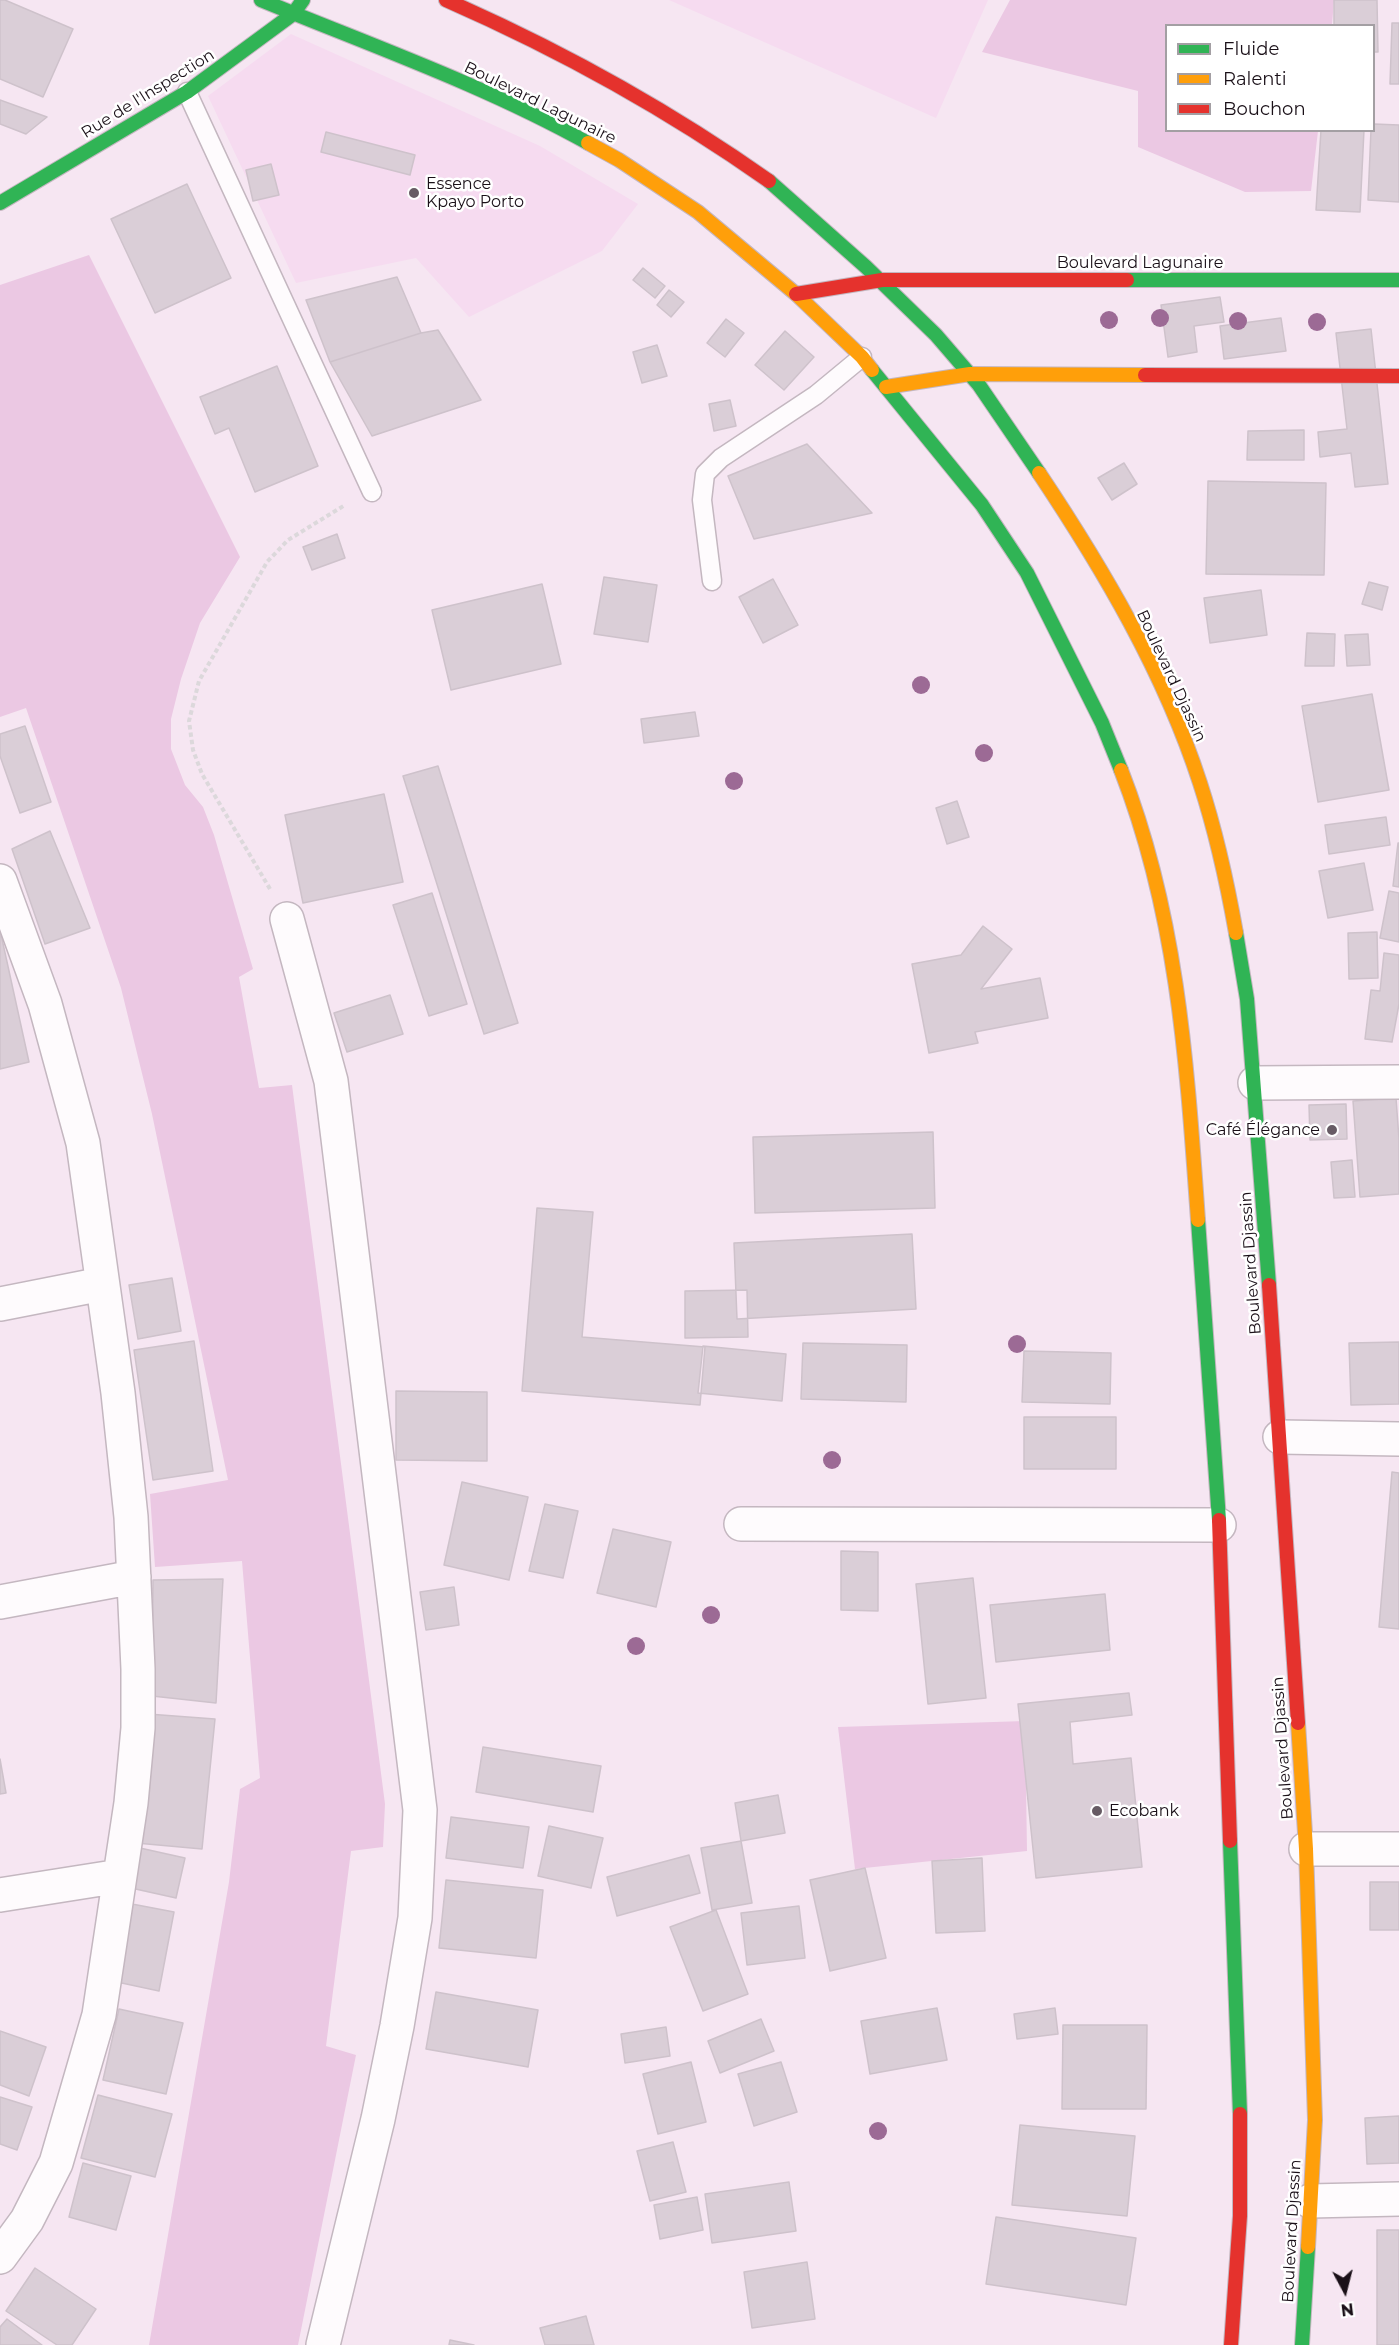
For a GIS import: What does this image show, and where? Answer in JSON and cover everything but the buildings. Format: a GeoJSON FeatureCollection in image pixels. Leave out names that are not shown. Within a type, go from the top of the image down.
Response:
{"type":"FeatureCollection","features":[{"type":"Feature","properties":{"kind":"main road","name":"Boulevard Lagunaire"},"geometry":{"type":"LineString","coordinates":[[261,0],[472,87],[552,123],[619,160],[698,212],[796,294],[882,280],[1399,280]]}},
{"type":"Feature","properties":{"kind":"main road","name":"Rue de l'Inspection"},"geometry":{"type":"LineString","coordinates":[[0,203],[187,92],[293,14],[303,0]]}},
{"type":"Feature","properties":{"kind":"main road"},"geometry":{"type":"LineString","coordinates":[[446,0],[495,21],[604,77],[700,134],[777,188],[882,280]]}},
{"type":"Feature","properties":{"kind":"main road","name":"Boulevard Djassin"},"geometry":{"type":"LineString","coordinates":[[882,280],[970,374],[1052,491],[1097,565],[1136,636],[1172,710],[1200,781],[1220,850],[1236,927],[1247,999],[1255,1083],[1306,1849],[1315,2120],[1302,2345]]}},
{"type":"Feature","properties":{"kind":"main road"},"geometry":{"type":"LineString","coordinates":[[796,294],[862,357],[982,505],[1027,573],[1102,723],[1126,784],[1167,926],[1178,991],[1188,1080],[1220,1525],[1241,2129],[1240,2216],[1231,2345]]}},
{"type":"Feature","properties":{"kind":"main road"},"geometry":{"type":"LineString","coordinates":[[886,387],[970,374],[1399,376]]}},
{"type":"Feature","properties":{"kind":"street"},"geometry":{"type":"LineString","coordinates":[[0,881],[45,1004],[83,1143],[118,1393],[131,1517],[138,1669],[138,1728],[132,1803],[99,2015],[56,2163],[27,2220],[0,2257]]}},
{"type":"Feature","properties":{"kind":"street"},"geometry":{"type":"LineString","coordinates":[[287,919],[331,1081],[420,1810],[415,1918],[397,2026],[378,2119],[323,2345]]}},
{"type":"Feature","properties":{"kind":"street"},"geometry":{"type":"LineString","coordinates":[[1255,1083],[1399,1082]]}},
{"type":"Feature","properties":{"kind":"street"},"geometry":{"type":"LineString","coordinates":[[0,1304],[102,1284]]}},
{"type":"Feature","properties":{"kind":"street"},"geometry":{"type":"LineString","coordinates":[[1280,1437],[1399,1439]]}},
{"type":"Feature","properties":{"kind":"street"},"geometry":{"type":"LineString","coordinates":[[741,1524],[1220,1525]]}},
{"type":"Feature","properties":{"kind":"street"},"geometry":{"type":"LineString","coordinates":[[0,1602],[134,1577]]}},
{"type":"Feature","properties":{"kind":"street"},"geometry":{"type":"LineString","coordinates":[[1306,1849],[1399,1849]]}},
{"type":"Feature","properties":{"kind":"street"},"geometry":{"type":"LineString","coordinates":[[0,1895],[120,1876]]}},
{"type":"Feature","properties":{"kind":"street"},"geometry":{"type":"LineString","coordinates":[[1310,2201],[1399,2199]]}},
{"type":"Feature","properties":{"kind":"lane"},"geometry":{"type":"LineString","coordinates":[[187,92],[372,492]]}},
{"type":"Feature","properties":{"kind":"lane"},"geometry":{"type":"LineString","coordinates":[[712,581],[702,500],[705,474],[722,458],[816,395],[862,357]]}},
{"type":"Feature","properties":{"kind":"path"},"geometry":{"type":"LineString","coordinates":[[287,919],[202,774],[193,750],[189,721],[199,681],[267,562],[288,540],[360,495],[372,492]]}},
{"type":"Feature","properties":{"kind":"shaded area"},"geometry":{"type":"Polygon","coordinates":[[[669,0],[988,0],[936,118],[669,0]]]}},
{"type":"Feature","properties":{"kind":"shaded area"},"geometry":{"type":"Polygon","coordinates":[[[1010,0],[1334,0],[1332,24],[1165,24],[1165,132],[1318,132],[1311,191],[1245,192],[1138,147],[1138,91],[982,52],[1010,0]]]}},
{"type":"Feature","properties":{"kind":"shaded area"},"geometry":{"type":"Polygon","coordinates":[[[291,34],[540,146],[638,204],[602,251],[469,317],[416,258],[296,283],[208,96],[291,34]]]}},
{"type":"Feature","properties":{"kind":"shaded area"},"geometry":{"type":"Polygon","coordinates":[[[89,255],[240,557],[200,623],[181,679],[171,719],[171,749],[185,785],[203,807],[214,835],[253,969],[239,977],[259,1088],[292,1085],[385,1804],[383,1847],[351,1851],[326,2046],[356,2055],[298,2345],[149,2345],[229,1882],[240,1789],[260,1778],[242,1561],[155,1567],[150,1494],[228,1480],[152,1114],[121,988],[26,708],[0,717],[0,285],[89,255]]]}},
{"type":"Feature","properties":{"kind":"shaded area"},"geometry":{"type":"Polygon","coordinates":[[[1025,1721],[1027,1851],[855,1869],[838,1727],[1025,1721]]]}},
{"type":"Feature","properties":{"kind":"traffic: fast"},"geometry":{"type":"LineString","coordinates":[[261,0],[468,84],[588,143]]}},
{"type":"Feature","properties":{"kind":"traffic: fast"},"geometry":{"type":"LineString","coordinates":[[0,203],[187,92],[293,14],[303,0]]}},
{"type":"Feature","properties":{"kind":"traffic: fast"},"geometry":{"type":"LineString","coordinates":[[769,181],[866,267],[936,335],[979,385],[1039,473]]}},
{"type":"Feature","properties":{"kind":"traffic: fast"},"geometry":{"type":"LineString","coordinates":[[1127,280],[1399,280]]}},
{"type":"Feature","properties":{"kind":"traffic: fast"},"geometry":{"type":"LineString","coordinates":[[872,370],[982,505],[1027,573],[1102,723],[1121,770]]}},
{"type":"Feature","properties":{"kind":"traffic: fast"},"geometry":{"type":"LineString","coordinates":[[1236,933],[1247,999],[1269,1285]]}},
{"type":"Feature","properties":{"kind":"traffic: fast"},"geometry":{"type":"LineString","coordinates":[[1198,1220],[1219,1520]]}},
{"type":"Feature","properties":{"kind":"traffic: fast"},"geometry":{"type":"LineString","coordinates":[[1230,1841],[1240,2114]]}},
{"type":"Feature","properties":{"kind":"traffic: fast"},"geometry":{"type":"LineString","coordinates":[[1302,2345],[1308,2247]]}},
{"type":"Feature","properties":{"kind":"traffic: slow"},"geometry":{"type":"LineString","coordinates":[[588,143],[619,160],[698,212],[796,294],[862,357],[872,370]]}},
{"type":"Feature","properties":{"kind":"traffic: slow"},"geometry":{"type":"LineString","coordinates":[[886,387],[970,374],[1145,375]]}},
{"type":"Feature","properties":{"kind":"traffic: slow"},"geometry":{"type":"LineString","coordinates":[[1039,473],[1109,584],[1169,701],[1206,801],[1221,857],[1236,933]]}},
{"type":"Feature","properties":{"kind":"traffic: slow"},"geometry":{"type":"LineString","coordinates":[[1121,770],[1156,880],[1168,936],[1184,1048],[1198,1220]]}},
{"type":"Feature","properties":{"kind":"traffic: slow"},"geometry":{"type":"LineString","coordinates":[[1298,1723],[1306,1849],[1315,2120],[1308,2247]]}},
{"type":"Feature","properties":{"kind":"traffic: jam"},"geometry":{"type":"LineString","coordinates":[[446,0],[530,39],[612,82],[692,129],[769,181]]}},
{"type":"Feature","properties":{"kind":"traffic: jam"},"geometry":{"type":"LineString","coordinates":[[796,294],[882,280],[1127,280]]}},
{"type":"Feature","properties":{"kind":"traffic: jam"},"geometry":{"type":"LineString","coordinates":[[1145,375],[1399,376]]}},
{"type":"Feature","properties":{"kind":"traffic: jam"},"geometry":{"type":"LineString","coordinates":[[1269,1285],[1298,1723]]}},
{"type":"Feature","properties":{"kind":"traffic: jam"},"geometry":{"type":"LineString","coordinates":[[1219,1520],[1230,1841]]}},
{"type":"Feature","properties":{"kind":"traffic: jam"},"geometry":{"type":"LineString","coordinates":[[1231,2345],[1240,2216],[1240,2114]]}},
{"type":"Feature","properties":{"kind":"place","name":"Essence Kpayo Porto"},"geometry":{"type":"Point","coordinates":[414,193]}},
{"type":"Feature","properties":{"kind":"place","name":"Café Élégance"},"geometry":{"type":"Point","coordinates":[1332,1130]}},
{"type":"Feature","properties":{"kind":"place","name":"Ecobank"},"geometry":{"type":"Point","coordinates":[1097,1811]}}]}
